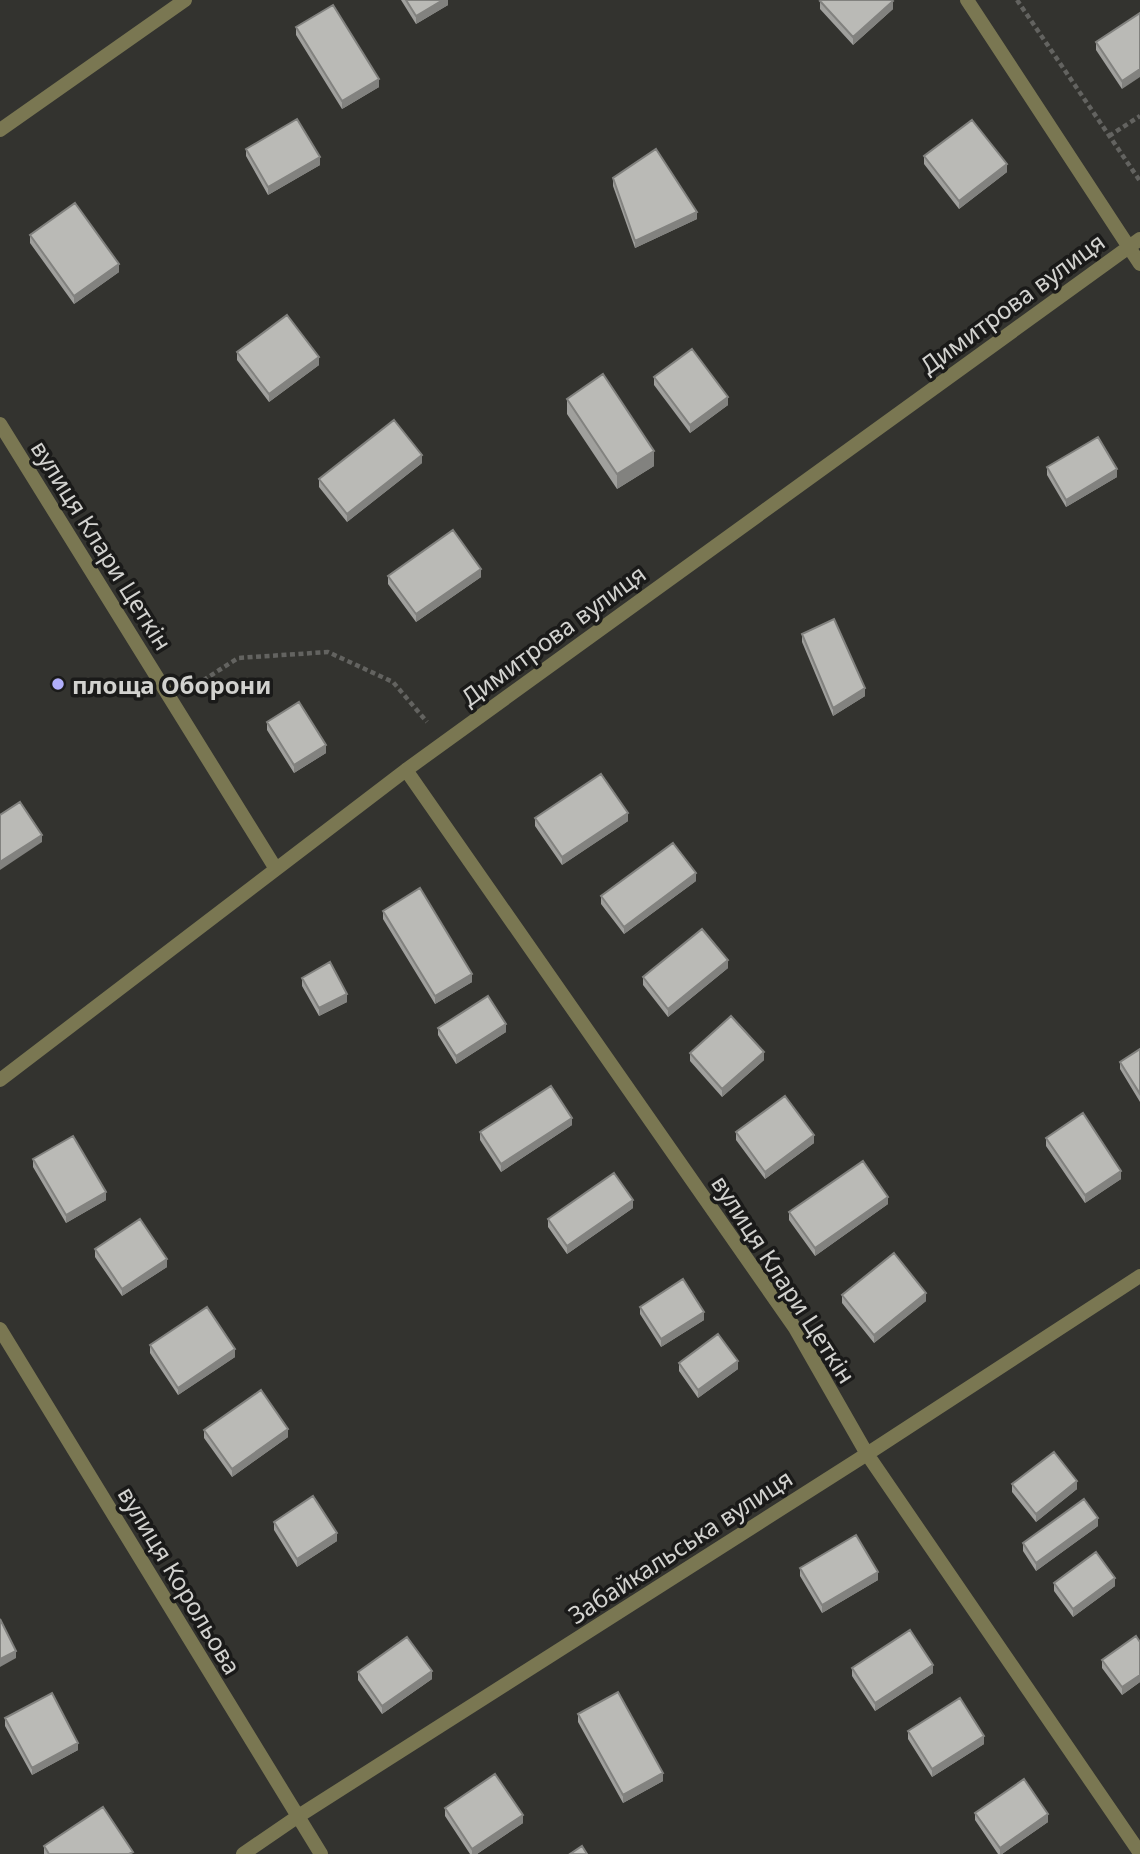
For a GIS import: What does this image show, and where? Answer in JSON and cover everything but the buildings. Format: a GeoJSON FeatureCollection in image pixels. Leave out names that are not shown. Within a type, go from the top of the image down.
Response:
{"type":"FeatureCollection","features":[{"type":"Feature","properties":{"kind":"street"},"geometry":{"type":"LineString","coordinates":[[0,130],[185,0]]}},
{"type":"Feature","properties":{"kind":"street"},"geometry":{"type":"LineString","coordinates":[[967,0],[1134,243],[1140,264]]}},
{"type":"Feature","properties":{"kind":"street","name":"Димитрова вулиця"},"geometry":{"type":"LineString","coordinates":[[0,1080],[406,770],[1134,243]]}},
{"type":"Feature","properties":{"kind":"street","name":"вулиця Клари Цеткін"},"geometry":{"type":"LineString","coordinates":[[0,424],[276,869]]}},
{"type":"Feature","properties":{"kind":"street","name":"вулиця Клари Цеткін"},"geometry":{"type":"LineString","coordinates":[[406,770],[795,1328],[867,1454],[1140,1853]]}},
{"type":"Feature","properties":{"kind":"street","name":"Забайкальська вулиця"},"geometry":{"type":"LineString","coordinates":[[243,1854],[1140,1276]]}},
{"type":"Feature","properties":{"kind":"street","name":"вулиця Корольова"},"geometry":{"type":"LineString","coordinates":[[0,1329],[321,1854]]}},
{"type":"Feature","properties":{"kind":"path"},"geometry":{"type":"LineString","coordinates":[[1017,0],[1140,181]]}},
{"type":"Feature","properties":{"kind":"path"},"geometry":{"type":"LineString","coordinates":[[1109,136],[1140,116]]}},
{"type":"Feature","properties":{"kind":"path"},"geometry":{"type":"LineString","coordinates":[[172,701],[238,658],[328,652],[393,682],[444,742]]}},
{"type":"Feature","properties":{"kind":"place","name":"площа Оборони"},"geometry":{"type":"Point","coordinates":[58,684]}}]}
